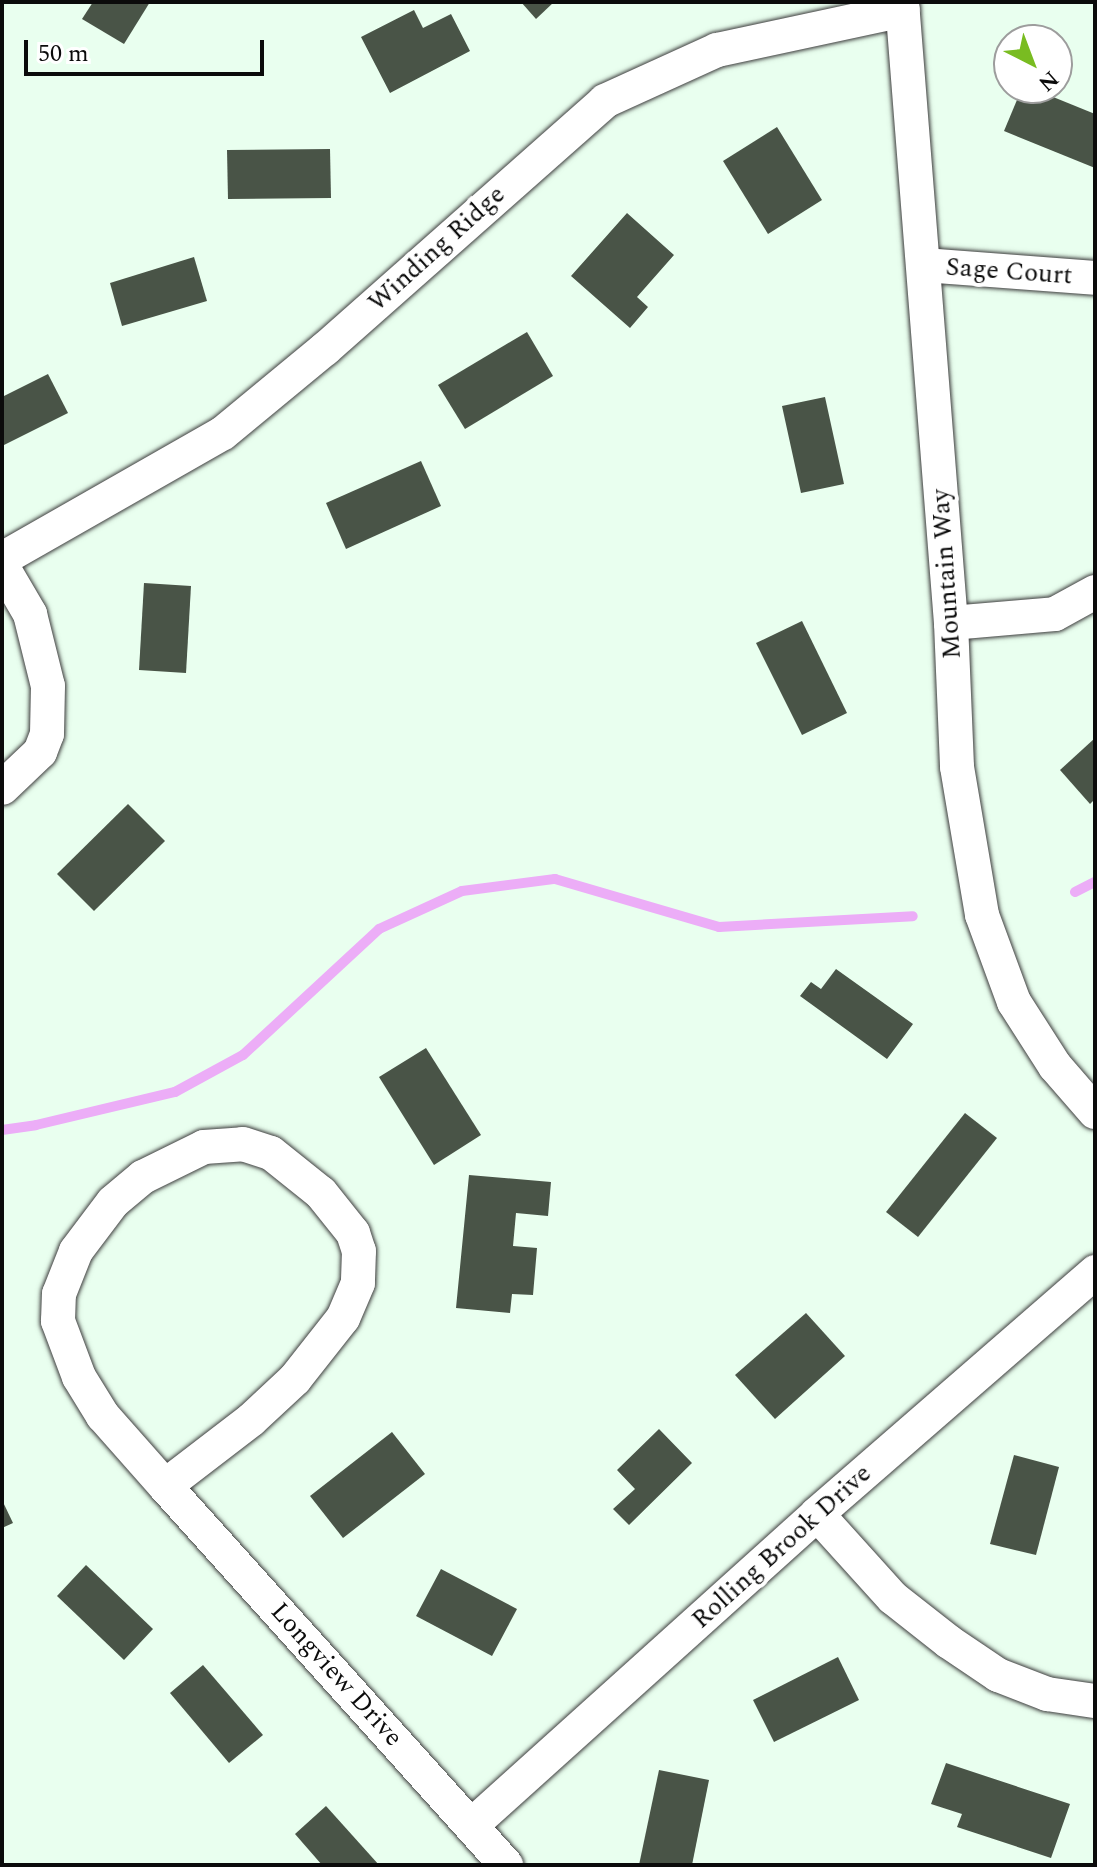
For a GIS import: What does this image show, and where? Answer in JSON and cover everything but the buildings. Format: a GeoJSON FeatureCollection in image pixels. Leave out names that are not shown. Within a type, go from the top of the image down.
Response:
{"type":"FeatureCollection","features":[{"type":"Feature","properties":{"kind":"street","name":"Mountain Way"},"geometry":{"type":"LineString","coordinates":[[902,6],[951,623],[957,767],[982,915],[1014,1002],[1055,1066],[1095,1112]]}},
{"type":"Feature","properties":{"kind":"street","name":"Winding Ridge"},"geometry":{"type":"LineString","coordinates":[[2,559],[223,433],[325,349],[605,101],[717,50],[902,6]]}},
{"type":"Feature","properties":{"kind":"street","name":"Sage Court"},"geometry":{"type":"LineString","coordinates":[[924,265],[1095,278]]}},
{"type":"Feature","properties":{"kind":"street"},"geometry":{"type":"LineString","coordinates":[[2,566],[30,614],[48,686],[47,734],[40,752],[2,788]]}},
{"type":"Feature","properties":{"kind":"street"},"geometry":{"type":"LineString","coordinates":[[951,623],[1055,614],[1095,592]]}},
{"type":"Feature","properties":{"kind":"street","name":"Longview Drive"},"geometry":{"type":"LineString","coordinates":[[165,1486],[251,1420],[295,1379],[343,1318],[358,1283],[359,1251],[353,1233],[321,1193],[271,1153],[243,1144],[204,1147],[143,1177],[113,1202],[76,1251],[59,1294],[58,1321],[79,1377],[103,1416],[165,1486],[472,1825],[506,1865]]}},
{"type":"Feature","properties":{"kind":"street","name":"Rolling Brook Drive"},"geometry":{"type":"LineString","coordinates":[[472,1825],[817,1514],[1095,1272]]}},
{"type":"Feature","properties":{"kind":"street"},"geometry":{"type":"LineString","coordinates":[[817,1514],[893,1598],[998,1675],[1047,1694],[1095,1701]]}},
{"type":"Feature","properties":{"kind":"waterway"},"geometry":{"type":"LineString","coordinates":[[2,1130],[36,1125],[175,1092],[243,1055],[379,929],[462,891],[555,879],[719,927],[913,916]]}},
{"type":"Feature","properties":{"kind":"waterway"},"geometry":{"type":"LineString","coordinates":[[1075,892],[1095,882]]}}]}
